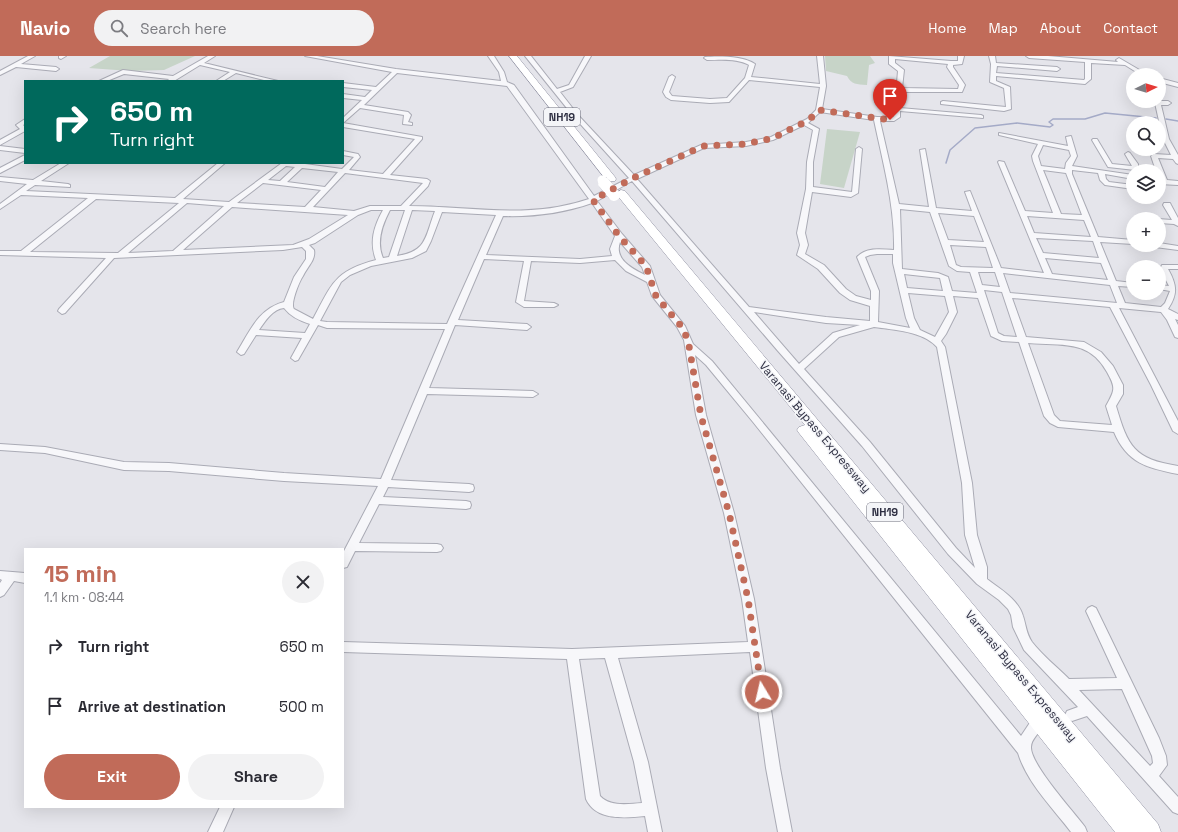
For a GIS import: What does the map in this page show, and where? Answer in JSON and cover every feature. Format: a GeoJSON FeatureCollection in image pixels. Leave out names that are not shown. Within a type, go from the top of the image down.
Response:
{"type":"FeatureCollection","features":[{"type":"Feature","properties":{"kind":"highway","name":"Varanasi Bypass Expressway"},"geometry":{"type":"LineString","coordinates":[[506,56],[617,194],[929,574],[1150,832]]}},
{"type":"Feature","properties":{"kind":"highway","name":"Varanasi Bypass Expressway"},"geometry":{"type":"LineString","coordinates":[[513,56],[606,180]]}},
{"type":"Feature","properties":{"kind":"highway","name":"Varanasi Bypass Expressway"},"geometry":{"type":"LineString","coordinates":[[929,574],[1129,832]]}},
{"type":"Feature","properties":{"kind":"street"},"geometry":{"type":"LineString","coordinates":[[0,72],[32,56]]}},
{"type":"Feature","properties":{"kind":"street"},"geometry":{"type":"LineString","coordinates":[[104,80],[123,72],[172,79],[212,56]]}},
{"type":"Feature","properties":{"kind":"street"},"geometry":{"type":"LineString","coordinates":[[308,56],[396,71],[504,83],[512,86],[619,236],[646,266],[656,296],[681,326],[688,340],[701,416],[729,513],[748,599],[785,832]]}},
{"type":"Feature","properties":{"kind":"street"},"geometry":{"type":"LineString","coordinates":[[491,56],[502,72],[505,79],[504,83]]}},
{"type":"Feature","properties":{"kind":"street"},"geometry":{"type":"LineString","coordinates":[[528,56],[576,116],[633,178],[866,444],[952,551],[981,581],[1003,597],[1012,606],[1017,615],[1021,632],[1028,646],[1089,709],[1178,807]]}},
{"type":"Feature","properties":{"kind":"street"},"geometry":{"type":"LineString","coordinates":[[557,91],[571,86],[588,56]]}},
{"type":"Feature","properties":{"kind":"street"},"geometry":{"type":"LineString","coordinates":[[0,254],[116,256],[283,248],[304,244],[321,235],[354,213],[370,208],[440,209],[500,214],[548,211],[576,206],[593,200],[633,178],[703,146],[760,142],[806,122],[819,110],[823,86],[820,56]]}},
{"type":"Feature","properties":{"kind":"street"},"geometry":{"type":"LineString","coordinates":[[819,110],[877,119],[894,119],[897,117],[901,70],[892,64],[892,56],[951,63],[960,63],[961,56]]}},
{"type":"Feature","properties":{"kind":"street"},"geometry":{"type":"LineString","coordinates":[[943,113],[943,100],[1004,109],[1009,108],[1007,87],[993,82],[994,64],[992,56]]}},
{"type":"Feature","properties":{"kind":"street"},"geometry":{"type":"LineString","coordinates":[[1030,56],[1124,64]]}},
{"type":"Feature","properties":{"kind":"street"},"geometry":{"type":"LineString","coordinates":[[1109,56],[1115,57],[1132,68]]}},
{"type":"Feature","properties":{"kind":"street"},"geometry":{"type":"LineString","coordinates":[[672,77],[666,92],[668,96],[680,100],[729,100],[748,78],[752,64],[741,58],[706,58]]}},
{"type":"Feature","properties":{"kind":"street"},"geometry":{"type":"LineString","coordinates":[[993,74],[1085,82],[1088,79],[1088,61]]}},
{"type":"Feature","properties":{"kind":"street"},"geometry":{"type":"LineString","coordinates":[[199,63],[270,80]]}},
{"type":"Feature","properties":{"kind":"street"},"geometry":{"type":"LineString","coordinates":[[900,90],[960,91],[962,85],[951,68],[951,63]]}},
{"type":"Feature","properties":{"kind":"street"},"geometry":{"type":"LineString","coordinates":[[994,64],[1057,69]]}},
{"type":"Feature","properties":{"kind":"street"},"geometry":{"type":"LineString","coordinates":[[15,65],[56,69]]}},
{"type":"Feature","properties":{"kind":"street"},"geometry":{"type":"LineString","coordinates":[[344,120],[396,71]]}},
{"type":"Feature","properties":{"kind":"street"},"geometry":{"type":"LineString","coordinates":[[221,80],[234,72]]}},
{"type":"Feature","properties":{"kind":"street"},"geometry":{"type":"LineString","coordinates":[[748,78],[823,86]]}},
{"type":"Feature","properties":{"kind":"street"},"geometry":{"type":"LineString","coordinates":[[1166,82],[1178,85]]}},
{"type":"Feature","properties":{"kind":"street"},"geometry":{"type":"LineString","coordinates":[[344,85],[377,89]]}},
{"type":"Feature","properties":{"kind":"street"},"geometry":{"type":"LineString","coordinates":[[344,96],[367,99]]}},
{"type":"Feature","properties":{"kind":"street"},"geometry":{"type":"LineString","coordinates":[[1168,103],[1158,103],[1164,134],[1177,159]]}},
{"type":"Feature","properties":{"kind":"street"},"geometry":{"type":"LineString","coordinates":[[360,106],[406,113],[408,114],[405,123],[410,124]]}},
{"type":"Feature","properties":{"kind":"street"},"geometry":{"type":"LineString","coordinates":[[897,109],[981,117]]}},
{"type":"Feature","properties":{"kind":"street"},"geometry":{"type":"LineString","coordinates":[[877,119],[896,206],[898,232],[896,252],[899,271],[910,318],[916,332]]}},
{"type":"Feature","properties":{"kind":"street"},"geometry":{"type":"LineString","coordinates":[[0,143],[24,129],[19,125],[24,122]]}},
{"type":"Feature","properties":{"kind":"street"},"geometry":{"type":"LineString","coordinates":[[806,122],[816,129],[810,162],[809,189],[801,233],[804,245],[801,255],[821,267],[842,291],[853,298],[874,304]]}},
{"type":"Feature","properties":{"kind":"street"},"geometry":{"type":"LineString","coordinates":[[344,124],[420,138],[386,175]]}},
{"type":"Feature","properties":{"kind":"street"},"geometry":{"type":"LineString","coordinates":[[1001,134],[1072,149]]}},
{"type":"Feature","properties":{"kind":"street"},"geometry":{"type":"LineString","coordinates":[[1069,137],[1074,156],[1070,160],[1068,169],[1094,239],[1114,283],[1118,305],[1178,431]]}},
{"type":"Feature","properties":{"kind":"street"},"geometry":{"type":"LineString","coordinates":[[1095,140],[1110,166],[1126,171]]}},
{"type":"Feature","properties":{"kind":"street"},"geometry":{"type":"LineString","coordinates":[[1168,142],[1178,143]]}},
{"type":"Feature","properties":{"kind":"street"},"geometry":{"type":"LineString","coordinates":[[1041,143],[1035,156],[1058,216]]}},
{"type":"Feature","properties":{"kind":"street"},"geometry":{"type":"LineString","coordinates":[[0,148],[24,151]]}},
{"type":"Feature","properties":{"kind":"street"},"geometry":{"type":"LineString","coordinates":[[809,189],[851,195],[856,193],[859,149]]}},
{"type":"Feature","properties":{"kind":"street"},"geometry":{"type":"LineString","coordinates":[[922,150],[933,210],[955,268],[998,270],[1126,284]]}},
{"type":"Feature","properties":{"kind":"street"},"geometry":{"type":"LineString","coordinates":[[307,209],[357,157],[353,154],[344,153]]}},
{"type":"Feature","properties":{"kind":"street"},"geometry":{"type":"LineString","coordinates":[[1130,156],[1136,164]]}},
{"type":"Feature","properties":{"kind":"street"},"geometry":{"type":"LineString","coordinates":[[1156,164],[1154,156],[1177,159]]}},
{"type":"Feature","properties":{"kind":"street"},"geometry":{"type":"LineString","coordinates":[[0,171],[24,158]]}},
{"type":"Feature","properties":{"kind":"street"},"geometry":{"type":"LineString","coordinates":[[1001,162],[1049,276]]}},
{"type":"Feature","properties":{"kind":"street"},"geometry":{"type":"LineString","coordinates":[[0,207],[33,183],[64,164]]}},
{"type":"Feature","properties":{"kind":"street"},"geometry":{"type":"LineString","coordinates":[[177,200],[221,164]]}},
{"type":"Feature","properties":{"kind":"street"},"geometry":{"type":"LineString","coordinates":[[174,254],[232,204],[285,164],[302,164],[427,180],[426,185],[406,208],[392,259]]}},
{"type":"Feature","properties":{"kind":"street"},"geometry":{"type":"LineString","coordinates":[[280,184],[302,164]]}},
{"type":"Feature","properties":{"kind":"street"},"geometry":{"type":"LineString","coordinates":[[1039,168],[1126,173]]}},
{"type":"Feature","properties":{"kind":"street"},"geometry":{"type":"LineString","coordinates":[[1101,172],[1103,180],[1107,184],[1126,186]]}},
{"type":"Feature","properties":{"kind":"street"},"geometry":{"type":"LineString","coordinates":[[0,179],[68,186]]}},
{"type":"Feature","properties":{"kind":"street"},"geometry":{"type":"LineString","coordinates":[[261,182],[326,189]]}},
{"type":"Feature","properties":{"kind":"street"},"geometry":{"type":"LineString","coordinates":[[1166,182],[1178,183]]}},
{"type":"Feature","properties":{"kind":"street"},"geometry":{"type":"LineString","coordinates":[[968,192],[989,245],[1049,416],[1058,424],[1117,429]]}},
{"type":"Feature","properties":{"kind":"street"},"geometry":{"type":"LineString","coordinates":[[19,193],[177,200],[354,213]]}},
{"type":"Feature","properties":{"kind":"street"},"geometry":{"type":"LineString","coordinates":[[22,254],[94,197]]}},
{"type":"Feature","properties":{"kind":"street"},"geometry":{"type":"LineString","coordinates":[[62,311],[116,256],[185,201]]}},
{"type":"Feature","properties":{"kind":"street"},"geometry":{"type":"LineString","coordinates":[[1167,205],[1177,223]]}},
{"type":"Feature","properties":{"kind":"street"},"geometry":{"type":"LineString","coordinates":[[896,206],[977,214]]}},
{"type":"Feature","properties":{"kind":"street"},"geometry":{"type":"LineString","coordinates":[[380,261],[376,240],[380,222],[388,208]]}},
{"type":"Feature","properties":{"kind":"street"},"geometry":{"type":"LineString","coordinates":[[295,358],[338,281],[345,274],[356,268],[380,261],[415,254],[422,250],[440,209]]}},
{"type":"Feature","properties":{"kind":"street"},"geometry":{"type":"LineString","coordinates":[[344,562],[384,484],[451,324],[500,214]]}},
{"type":"Feature","properties":{"kind":"street"},"geometry":{"type":"LineString","coordinates":[[1022,214],[1087,218]]}},
{"type":"Feature","properties":{"kind":"street"},"geometry":{"type":"LineString","coordinates":[[1166,221],[1177,223]]}},
{"type":"Feature","properties":{"kind":"street"},"geometry":{"type":"LineString","coordinates":[[1031,235],[1126,241]]}},
{"type":"Feature","properties":{"kind":"street"},"geometry":{"type":"LineString","coordinates":[[619,236],[614,251],[617,258],[634,274],[650,280]]}},
{"type":"Feature","properties":{"kind":"street"},"geometry":{"type":"LineString","coordinates":[[945,242],[989,245]]}},
{"type":"Feature","properties":{"kind":"street"},"geometry":{"type":"LineString","coordinates":[[304,244],[310,250],[310,259],[298,277],[288,304],[288,308],[291,311],[314,322],[346,326],[451,324],[527,327]]}},
{"type":"Feature","properties":{"kind":"street"},"geometry":{"type":"LineString","coordinates":[[1166,246],[1178,248]]}},
{"type":"Feature","properties":{"kind":"street"},"geometry":{"type":"LineString","coordinates":[[874,324],[875,291],[861,256],[863,254],[870,253],[896,252]]}},
{"type":"Feature","properties":{"kind":"street"},"geometry":{"type":"LineString","coordinates":[[1040,255],[1104,260]]}},
{"type":"Feature","properties":{"kind":"street"},"geometry":{"type":"LineString","coordinates":[[481,257],[580,261],[617,258]]}},
{"type":"Feature","properties":{"kind":"street"},"geometry":{"type":"LineString","coordinates":[[528,259],[520,302],[524,304],[554,306]]}},
{"type":"Feature","properties":{"kind":"street"},"geometry":{"type":"LineString","coordinates":[[1176,289],[1164,269],[1165,267],[1178,267]]}},
{"type":"Feature","properties":{"kind":"street"},"geometry":{"type":"LineString","coordinates":[[973,269],[994,334],[1002,338],[1084,345],[1093,349],[1102,356],[1119,389],[1118,395],[1111,406],[1117,429],[1123,444],[1130,453],[1140,460],[1152,465],[1178,470]]}},
{"type":"Feature","properties":{"kind":"street"},"geometry":{"type":"LineString","coordinates":[[899,271],[942,276],[946,282],[953,312],[948,318],[945,331],[936,341]]}},
{"type":"Feature","properties":{"kind":"street"},"geometry":{"type":"LineString","coordinates":[[1166,288],[1176,289]]}},
{"type":"Feature","properties":{"kind":"street"},"geometry":{"type":"LineString","coordinates":[[1163,310],[1169,304],[1176,289]]}},
{"type":"Feature","properties":{"kind":"street"},"geometry":{"type":"LineString","coordinates":[[904,290],[932,294],[1005,292],[1163,310],[1178,317]]}},
{"type":"Feature","properties":{"kind":"street"},"geometry":{"type":"LineString","coordinates":[[241,352],[264,316],[276,307],[288,304]]}},
{"type":"Feature","properties":{"kind":"street"},"geometry":{"type":"LineString","coordinates":[[747,309],[826,320],[874,324],[916,332],[936,341],[941,347],[954,409],[967,483],[971,535],[981,567],[981,581]]}},
{"type":"Feature","properties":{"kind":"street"},"geometry":{"type":"LineString","coordinates":[[1163,310],[1169,316],[1178,335]]}},
{"type":"Feature","properties":{"kind":"street"},"geometry":{"type":"LineString","coordinates":[[799,369],[836,335],[874,324]]}},
{"type":"Feature","properties":{"kind":"street"},"geometry":{"type":"LineString","coordinates":[[254,332],[307,336]]}},
{"type":"Feature","properties":{"kind":"street"},"geometry":{"type":"LineString","coordinates":[[689,345],[709,364],[756,420],[1024,750],[1030,765],[1080,832]]}},
{"type":"Feature","properties":{"kind":"street"},"geometry":{"type":"LineString","coordinates":[[424,391],[533,394]]}},
{"type":"Feature","properties":{"kind":"street"},"geometry":{"type":"LineString","coordinates":[[0,447],[45,450],[124,466],[168,467],[384,484],[470,488]]}},
{"type":"Feature","properties":{"kind":"street"},"geometry":{"type":"LineString","coordinates":[[376,500],[466,505]]}},
{"type":"Feature","properties":{"kind":"street"},"geometry":{"type":"LineString","coordinates":[[352,547],[437,548]]}},
{"type":"Feature","properties":{"kind":"street"},"geometry":{"type":"LineString","coordinates":[[0,592],[6,576],[24,578]]}},
{"type":"Feature","properties":{"kind":"street"},"geometry":{"type":"LineString","coordinates":[[1092,611],[1127,683],[1159,756],[1160,765],[1150,777]]}},
{"type":"Feature","properties":{"kind":"street"},"geometry":{"type":"LineString","coordinates":[[344,647],[572,654],[755,647]]}},
{"type":"Feature","properties":{"kind":"street"},"geometry":{"type":"LineString","coordinates":[[610,653],[640,756],[655,832]]}},
{"type":"Feature","properties":{"kind":"street"},"geometry":{"type":"LineString","coordinates":[[572,654],[576,672],[593,799],[597,806],[605,809],[628,811],[650,809]]}},
{"type":"Feature","properties":{"kind":"street"},"geometry":{"type":"LineString","coordinates":[[1066,685],[1127,683]]}},
{"type":"Feature","properties":{"kind":"street"},"geometry":{"type":"LineString","coordinates":[[1072,715],[1089,709]]}},
{"type":"Feature","properties":{"kind":"street"},"geometry":{"type":"LineString","coordinates":[[1024,750],[1028,733],[1036,726]]}},
{"type":"Feature","properties":{"kind":"street"},"geometry":{"type":"LineString","coordinates":[[215,832],[227,808]]}},
{"type":"Feature","properties":{"kind":"shaded area"},"geometry":{"type":"Polygon","coordinates":[[[110,56],[195,56],[164,70],[130,71],[89,68],[110,56]]]}},
{"type":"Feature","properties":{"kind":"shaded area"},"geometry":{"type":"Polygon","coordinates":[[[825,56],[870,56],[875,63],[869,65],[867,85],[855,84],[847,76],[826,71],[825,56]]]}},
{"type":"Feature","properties":{"kind":"shaded area"},"geometry":{"type":"Polygon","coordinates":[[[827,129],[860,132],[844,188],[820,184],[827,129]]]}},
{"type":"Feature","properties":{"kind":"waterway"},"geometry":{"type":"LineString","coordinates":[[946,163],[950,150],[975,128],[1017,123],[1050,127],[1053,125],[1049,122],[1053,119],[1085,119],[1105,113],[1136,116]]}},
{"type":"Feature","properties":{"kind":"waterway"},"geometry":{"type":"LineString","coordinates":[[1166,119],[1178,121]]}},
{"type":"Feature","properties":{"kind":"route"},"geometry":{"type":"LineString","coordinates":[[762,692],[748,599],[729,513],[701,416],[688,340],[681,326],[656,296],[652,288],[649,272],[646,266],[619,236],[593,200],[633,178],[703,146],[746,144],[773,138],[809,120],[819,110],[859,117],[890,120]]}}]}
